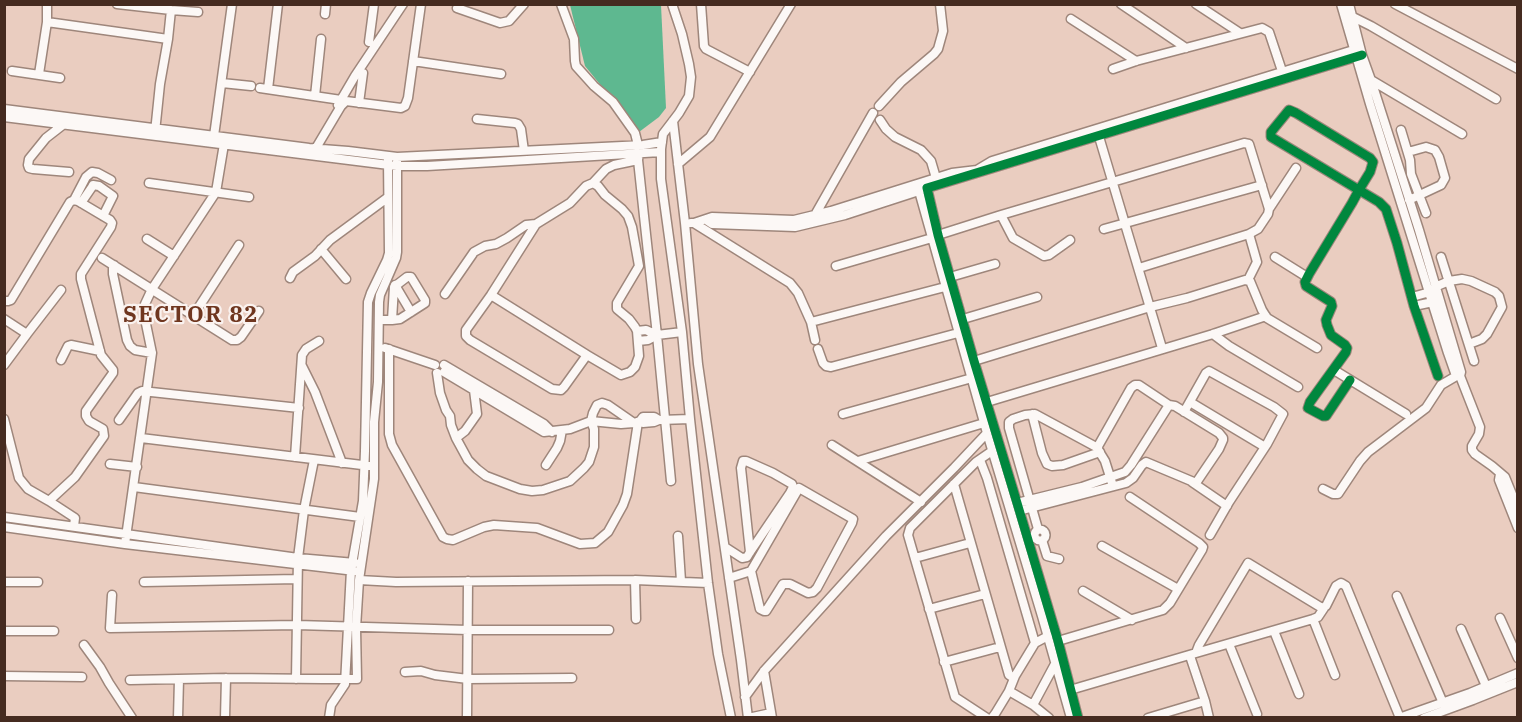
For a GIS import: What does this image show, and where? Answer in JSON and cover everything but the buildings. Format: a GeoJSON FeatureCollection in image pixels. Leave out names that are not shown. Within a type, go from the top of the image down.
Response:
{"type":"FeatureCollection","features":[{"type":"Feature","properties":{"kind":"street"},"geometry":{"type":"LineString","coordinates":[[39,74],[47,22],[47,4]]}},
{"type":"Feature","properties":{"kind":"street"},"geometry":{"type":"LineString","coordinates":[[117,4],[198,12]]}},
{"type":"Feature","properties":{"kind":"street"},"geometry":{"type":"LineString","coordinates":[[214,136],[232,4]]}},
{"type":"Feature","properties":{"kind":"street"},"geometry":{"type":"LineString","coordinates":[[260,88],[278,4]]}},
{"type":"Feature","properties":{"kind":"street"},"geometry":{"type":"LineString","coordinates":[[369,42],[374,4]]}},
{"type":"Feature","properties":{"kind":"street"},"geometry":{"type":"LineString","coordinates":[[312,148],[355,76],[403,4]]}},
{"type":"Feature","properties":{"kind":"street"},"geometry":{"type":"LineString","coordinates":[[312,148],[346,101],[401,108],[405,106],[421,4]]}},
{"type":"Feature","properties":{"kind":"street"},"geometry":{"type":"LineString","coordinates":[[457,8],[500,23],[509,21],[524,4]]}},
{"type":"Feature","properties":{"kind":"street"},"geometry":{"type":"LineString","coordinates":[[561,4],[574,39],[576,66],[613,102],[635,133],[639,152],[657,335],[662,420],[671,481]]}},
{"type":"Feature","properties":{"kind":"street"},"geometry":{"type":"LineString","coordinates":[[672,4],[682,34],[691,77],[688,96],[683,107],[663,134],[661,179],[682,332],[708,583],[718,654],[731,717]]}},
{"type":"Feature","properties":{"kind":"street"},"geometry":{"type":"LineString","coordinates":[[701,4],[706,49],[750,72]]}},
{"type":"Feature","properties":{"kind":"street"},"geometry":{"type":"LineString","coordinates":[[678,164],[710,137],[791,4]]}},
{"type":"Feature","properties":{"kind":"street"},"geometry":{"type":"LineString","coordinates":[[814,214],[878,113],[901,82],[938,49],[943,31],[940,4]]}},
{"type":"Feature","properties":{"kind":"street"},"geometry":{"type":"LineString","coordinates":[[1121,4],[1186,48]]}},
{"type":"Feature","properties":{"kind":"street"},"geometry":{"type":"LineString","coordinates":[[1196,4],[1240,33]]}},
{"type":"Feature","properties":{"kind":"street"},"geometry":{"type":"LineString","coordinates":[[1341,4],[1434,294],[1448,353],[1480,427],[1472,450],[1504,477],[1518,509]]}},
{"type":"Feature","properties":{"kind":"street"},"geometry":{"type":"LineString","coordinates":[[1349,4],[1358,53],[1371,80],[1409,200],[1414,231]]}},
{"type":"Feature","properties":{"kind":"street"},"geometry":{"type":"LineString","coordinates":[[1395,4],[1518,69]]}},
{"type":"Feature","properties":{"kind":"street"},"geometry":{"type":"LineString","coordinates":[[155,132],[171,10]]}},
{"type":"Feature","properties":{"kind":"street"},"geometry":{"type":"LineString","coordinates":[[1353,17],[1496,99]]}},
{"type":"Feature","properties":{"kind":"street"},"geometry":{"type":"LineString","coordinates":[[1071,19],[1136,61]]}},
{"type":"Feature","properties":{"kind":"street"},"geometry":{"type":"LineString","coordinates":[[47,22],[168,39]]}},
{"type":"Feature","properties":{"kind":"street"},"geometry":{"type":"LineString","coordinates":[[1113,69],[1260,28],[1268,31],[1283,75]]}},
{"type":"Feature","properties":{"kind":"street"},"geometry":{"type":"LineString","coordinates":[[315,96],[321,39]]}},
{"type":"Feature","properties":{"kind":"street"},"geometry":{"type":"LineString","coordinates":[[689,223],[712,217],[794,220],[981,171],[1098,132],[1358,53]]}},
{"type":"Feature","properties":{"kind":"street"},"geometry":{"type":"LineString","coordinates":[[413,61],[501,74]]}},
{"type":"Feature","properties":{"kind":"street"},"geometry":{"type":"LineString","coordinates":[[12,71],[60,78]]}},
{"type":"Feature","properties":{"kind":"street"},"geometry":{"type":"LineString","coordinates":[[359,103],[363,73]]}},
{"type":"Feature","properties":{"kind":"street"},"geometry":{"type":"LineString","coordinates":[[1371,80],[1462,135]]}},
{"type":"Feature","properties":{"kind":"street"},"geometry":{"type":"LineString","coordinates":[[222,83],[341,100]]}},
{"type":"Feature","properties":{"kind":"street"},"geometry":{"type":"LineString","coordinates":[[4,109],[224,144],[427,166],[639,152],[661,147]]}},
{"type":"Feature","properties":{"kind":"street"},"geometry":{"type":"LineString","coordinates":[[1350,380],[1326,416],[1309,409],[1310,402],[1334,370],[1347,347],[1331,334],[1327,325],[1332,303],[1306,286],[1305,282],[1359,190],[1372,165],[1370,158],[1290,110],[1270,132],[1271,137],[1359,190],[1379,202],[1386,209],[1413,302],[1438,376]]}},
{"type":"Feature","properties":{"kind":"street"},"geometry":{"type":"LineString","coordinates":[[878,113],[886,129],[921,150],[931,162],[936,178]]}},
{"type":"Feature","properties":{"kind":"street"},"geometry":{"type":"LineString","coordinates":[[4,117],[348,151],[393,161],[524,151],[639,152]]}},
{"type":"Feature","properties":{"kind":"street"},"geometry":{"type":"LineString","coordinates":[[477,119],[518,124],[521,129],[524,151]]}},
{"type":"Feature","properties":{"kind":"street"},"geometry":{"type":"LineString","coordinates":[[673,120],[678,164],[689,223],[698,364],[748,717],[771,715],[764,671]]}},
{"type":"Feature","properties":{"kind":"street"},"geometry":{"type":"LineString","coordinates":[[64,124],[46,138],[29,159],[28,165],[33,169],[69,172]]}},
{"type":"Feature","properties":{"kind":"street"},"geometry":{"type":"LineString","coordinates":[[1401,130],[1408,152],[1411,174],[1426,213]]}},
{"type":"Feature","properties":{"kind":"street"},"geometry":{"type":"LineString","coordinates":[[1098,132],[1162,348]]}},
{"type":"Feature","properties":{"kind":"street"},"geometry":{"type":"LineString","coordinates":[[836,266],[1246,143],[1250,145],[1269,209]]}},
{"type":"Feature","properties":{"kind":"street"},"geometry":{"type":"LineString","coordinates":[[125,544],[152,352],[144,314],[145,304],[152,289],[216,192],[224,144]]}},
{"type":"Feature","properties":{"kind":"street"},"geometry":{"type":"LineString","coordinates":[[1408,152],[1426,147],[1432,148],[1439,157],[1445,173],[1445,180],[1441,184],[1409,200]]}},
{"type":"Feature","properties":{"kind":"street"},"geometry":{"type":"LineString","coordinates":[[587,355],[561,390],[552,389],[470,340],[466,336],[466,330],[536,224],[570,203],[606,169],[639,152]]}},
{"type":"Feature","properties":{"kind":"street"},"geometry":{"type":"LineString","coordinates":[[329,717],[331,705],[345,684],[352,628],[365,466],[368,302],[370,293],[392,259],[387,198],[393,161]]}},
{"type":"Feature","properties":{"kind":"street"},"geometry":{"type":"LineString","coordinates":[[356,570],[374,479],[374,422],[378,382],[380,295],[397,242],[393,161]]}},
{"type":"Feature","properties":{"kind":"street"},"geometry":{"type":"LineString","coordinates":[[1139,268],[1255,231],[1296,168]]}},
{"type":"Feature","properties":{"kind":"street"},"geometry":{"type":"LineString","coordinates":[[706,220],[712,224],[795,227],[844,215],[922,186],[936,178],[956,172],[981,171]]}},
{"type":"Feature","properties":{"kind":"street"},"geometry":{"type":"LineString","coordinates":[[77,201],[86,177],[92,172],[98,172],[111,180]]}},
{"type":"Feature","properties":{"kind":"street"},"geometry":{"type":"LineString","coordinates":[[149,183],[249,197]]}},
{"type":"Feature","properties":{"kind":"street"},"geometry":{"type":"LineString","coordinates":[[491,295],[621,375],[630,372],[639,352],[637,331],[629,319],[617,309],[617,303],[639,266],[632,227],[628,216],[622,209],[593,183]]}},
{"type":"Feature","properties":{"kind":"street"},"geometry":{"type":"LineString","coordinates":[[4,301],[11,300],[70,202],[77,201],[93,185],[99,186],[113,196],[103,216]]}},
{"type":"Feature","properties":{"kind":"street"},"geometry":{"type":"LineString","coordinates":[[1104,230],[1262,185]]}},
{"type":"Feature","properties":{"kind":"street"},"geometry":{"type":"LineString","coordinates":[[922,186],[945,286],[963,319],[987,402],[992,451],[1018,507],[1046,614],[1048,636],[1055,664],[1071,717]]}},
{"type":"Feature","properties":{"kind":"street"},"geometry":{"type":"LineString","coordinates":[[290,278],[293,272],[315,256],[330,240],[387,198]]}},
{"type":"Feature","properties":{"kind":"street"},"geometry":{"type":"LineString","coordinates":[[51,503],[75,477],[104,436],[103,429],[89,420],[86,411],[113,373],[112,367],[104,360],[100,351],[81,279],[81,274],[112,224],[110,220],[77,201]]}},
{"type":"Feature","properties":{"kind":"street"},"geometry":{"type":"LineString","coordinates":[[1001,215],[1013,237],[1044,256],[1050,255],[1070,240]]}},
{"type":"Feature","properties":{"kind":"street"},"geometry":{"type":"LineString","coordinates":[[689,223],[784,278],[796,291],[812,322],[823,363],[826,366],[831,367],[958,333]]}},
{"type":"Feature","properties":{"kind":"street"},"geometry":{"type":"LineString","coordinates":[[445,294],[474,252],[485,246],[496,244],[526,225],[536,224]]}},
{"type":"Feature","properties":{"kind":"street"},"geometry":{"type":"LineString","coordinates":[[1248,280],[1257,262],[1249,234]]}},
{"type":"Feature","properties":{"kind":"street"},"geometry":{"type":"LineString","coordinates":[[935,237],[950,277],[958,333],[984,423],[991,432],[1046,614],[1058,641],[1078,717]]}},
{"type":"Feature","properties":{"kind":"street"},"geometry":{"type":"LineString","coordinates":[[147,239],[174,256]]}},
{"type":"Feature","properties":{"kind":"street"},"geometry":{"type":"LineString","coordinates":[[193,316],[239,245]]}},
{"type":"Feature","properties":{"kind":"street"},"geometry":{"type":"LineString","coordinates":[[321,249],[346,279]]}},
{"type":"Feature","properties":{"kind":"street"},"geometry":{"type":"LineString","coordinates":[[1275,257],[1307,277]]}},
{"type":"Feature","properties":{"kind":"street"},"geometry":{"type":"LineString","coordinates":[[1441,257],[1474,361]]}},
{"type":"Feature","properties":{"kind":"street"},"geometry":{"type":"LineString","coordinates":[[102,258],[232,340],[237,340],[259,311]]}},
{"type":"Feature","properties":{"kind":"street"},"geometry":{"type":"LineString","coordinates":[[950,277],[995,264]]}},
{"type":"Feature","properties":{"kind":"street"},"geometry":{"type":"LineString","coordinates":[[114,265],[113,274],[130,346],[135,350],[152,352]]}},
{"type":"Feature","properties":{"kind":"street"},"geometry":{"type":"LineString","coordinates":[[379,320],[392,320],[400,319],[425,303],[411,278],[407,277],[394,287],[392,320]]}},
{"type":"Feature","properties":{"kind":"street"},"geometry":{"type":"LineString","coordinates":[[1413,302],[1462,279],[1495,292],[1503,308],[1485,337],[1469,344]]}},
{"type":"Feature","properties":{"kind":"street"},"geometry":{"type":"LineString","coordinates":[[974,361],[1150,307],[1248,280]]}},
{"type":"Feature","properties":{"kind":"street"},"geometry":{"type":"LineString","coordinates":[[1248,280],[1266,316],[1317,348]]}},
{"type":"Feature","properties":{"kind":"street"},"geometry":{"type":"LineString","coordinates":[[395,285],[411,312]]}},
{"type":"Feature","properties":{"kind":"street"},"geometry":{"type":"LineString","coordinates":[[812,322],[945,286]]}},
{"type":"Feature","properties":{"kind":"street"},"geometry":{"type":"LineString","coordinates":[[4,365],[61,290]]}},
{"type":"Feature","properties":{"kind":"street"},"geometry":{"type":"LineString","coordinates":[[963,319],[1037,297]]}},
{"type":"Feature","properties":{"kind":"street"},"geometry":{"type":"LineString","coordinates":[[987,402],[1266,316]]}},
{"type":"Feature","properties":{"kind":"street"},"geometry":{"type":"LineString","coordinates":[[4,319],[27,334]]}},
{"type":"Feature","properties":{"kind":"street"},"geometry":{"type":"LineString","coordinates":[[637,331],[646,330],[657,335]]}},
{"type":"Feature","properties":{"kind":"street"},"geometry":{"type":"LineString","coordinates":[[638,341],[648,340],[657,335],[682,332]]}},
{"type":"Feature","properties":{"kind":"street"},"geometry":{"type":"LineString","coordinates":[[1213,334],[1298,387]]}},
{"type":"Feature","properties":{"kind":"street"},"geometry":{"type":"LineString","coordinates":[[295,457],[302,355],[306,349],[319,341]]}},
{"type":"Feature","properties":{"kind":"street"},"geometry":{"type":"LineString","coordinates":[[61,360],[68,346],[71,345],[100,351]]}},
{"type":"Feature","properties":{"kind":"street"},"geometry":{"type":"LineString","coordinates":[[552,432],[543,424],[440,369],[387,349],[389,434],[392,445],[443,537],[447,540],[453,540],[494,525],[537,528],[580,544],[595,543],[608,532],[627,494],[638,422]]}},
{"type":"Feature","properties":{"kind":"street"},"geometry":{"type":"LineString","coordinates":[[302,366],[315,392],[342,463]]}},
{"type":"Feature","properties":{"kind":"street"},"geometry":{"type":"LineString","coordinates":[[440,369],[544,432],[570,429],[591,421],[611,424],[690,419]]}},
{"type":"Feature","properties":{"kind":"street"},"geometry":{"type":"LineString","coordinates":[[440,369],[440,393],[456,438],[468,460],[486,476],[520,489],[543,490],[570,481],[584,468],[589,462],[594,447],[594,429],[591,421],[597,405],[608,405],[638,422]]}},
{"type":"Feature","properties":{"kind":"street"},"geometry":{"type":"LineString","coordinates":[[1334,370],[1406,414]]}},
{"type":"Feature","properties":{"kind":"street"},"geometry":{"type":"LineString","coordinates":[[1184,412],[1206,373],[1210,371],[1284,414],[1210,535]]}},
{"type":"Feature","properties":{"kind":"street"},"geometry":{"type":"LineString","coordinates":[[1323,489],[1338,494],[1368,452],[1426,408],[1441,385],[1459,375]]}},
{"type":"Feature","properties":{"kind":"street"},"geometry":{"type":"LineString","coordinates":[[843,414],[972,378]]}},
{"type":"Feature","properties":{"kind":"street"},"geometry":{"type":"LineString","coordinates":[[1032,414],[1044,461],[1049,465],[1063,465],[1099,450],[1133,386],[1139,385],[1219,433],[1223,439],[1219,449],[1197,481],[1192,482]]}},
{"type":"Feature","properties":{"kind":"street"},"geometry":{"type":"LineString","coordinates":[[456,438],[465,431],[477,414],[474,390]]}},
{"type":"Feature","properties":{"kind":"street"},"geometry":{"type":"LineString","coordinates":[[119,420],[138,393],[142,391],[299,408]]}},
{"type":"Feature","properties":{"kind":"street"},"geometry":{"type":"LineString","coordinates":[[1190,402],[1265,447]]}},
{"type":"Feature","properties":{"kind":"street"},"geometry":{"type":"LineString","coordinates":[[1112,482],[1127,470],[1169,405]]}},
{"type":"Feature","properties":{"kind":"street"},"geometry":{"type":"LineString","coordinates":[[1059,559],[1047,556],[1042,540],[1034,537],[1038,529],[1009,422],[1032,414],[1039,416],[1099,450],[1112,482]]}},
{"type":"Feature","properties":{"kind":"street"},"geometry":{"type":"LineString","coordinates":[[4,419],[19,478],[28,489],[75,518],[74,526]]}},
{"type":"Feature","properties":{"kind":"street"},"geometry":{"type":"LineString","coordinates":[[858,461],[984,423]]}},
{"type":"Feature","properties":{"kind":"street"},"geometry":{"type":"LineString","coordinates":[[745,697],[764,671],[886,536],[991,432],[1009,428]]}},
{"type":"Feature","properties":{"kind":"street"},"geometry":{"type":"LineString","coordinates":[[546,465],[557,448],[562,430]]}},
{"type":"Feature","properties":{"kind":"street"},"geometry":{"type":"LineString","coordinates":[[141,438],[375,466]]}},
{"type":"Feature","properties":{"kind":"street"},"geometry":{"type":"LineString","coordinates":[[832,445],[921,502]]}},
{"type":"Feature","properties":{"kind":"street"},"geometry":{"type":"LineString","coordinates":[[987,717],[955,697],[908,535],[910,528],[954,484],[992,451]]}},
{"type":"Feature","properties":{"kind":"street"},"geometry":{"type":"LineString","coordinates":[[1137,454],[1145,463],[1192,482],[1227,506]]}},
{"type":"Feature","properties":{"kind":"street"},"geometry":{"type":"LineString","coordinates":[[296,679],[298,562],[304,510],[314,460]]}},
{"type":"Feature","properties":{"kind":"street"},"geometry":{"type":"LineString","coordinates":[[980,460],[1035,643]]}},
{"type":"Feature","properties":{"kind":"street"},"geometry":{"type":"LineString","coordinates":[[724,547],[742,558],[747,557],[793,487],[786,480],[746,461],[743,461],[741,468],[750,552]]}},
{"type":"Feature","properties":{"kind":"street"},"geometry":{"type":"LineString","coordinates":[[1018,507],[1082,487],[1131,480],[1145,463]]}},
{"type":"Feature","properties":{"kind":"street"},"geometry":{"type":"LineString","coordinates":[[111,464],[137,467]]}},
{"type":"Feature","properties":{"kind":"street"},"geometry":{"type":"LineString","coordinates":[[1500,474],[1499,480],[1518,528]]}},
{"type":"Feature","properties":{"kind":"street"},"geometry":{"type":"LineString","coordinates":[[954,484],[1009,675],[1015,676]]}},
{"type":"Feature","properties":{"kind":"street"},"geometry":{"type":"LineString","coordinates":[[134,487],[360,517]]}},
{"type":"Feature","properties":{"kind":"street"},"geometry":{"type":"LineString","coordinates":[[729,578],[751,571],[799,488],[853,519],[818,588],[813,592],[808,593],[790,584],[783,584],[764,611],[760,609],[751,571]]}},
{"type":"Feature","properties":{"kind":"street"},"geometry":{"type":"LineString","coordinates":[[1058,641],[1163,610],[1170,603],[1202,550],[1202,546],[1130,497]]}},
{"type":"Feature","properties":{"kind":"street"},"geometry":{"type":"LineString","coordinates":[[4,517],[356,570],[396,582],[635,580],[708,583]]}},
{"type":"Feature","properties":{"kind":"street"},"geometry":{"type":"LineString","coordinates":[[4,527],[125,544],[298,562]]}},
{"type":"Feature","properties":{"kind":"street"},"geometry":{"type":"LineString","coordinates":[[678,536],[681,581]]}},
{"type":"Feature","properties":{"kind":"street"},"geometry":{"type":"LineString","coordinates":[[915,558],[970,543]]}},
{"type":"Feature","properties":{"kind":"street"},"geometry":{"type":"LineString","coordinates":[[1102,546],[1178,589]]}},
{"type":"Feature","properties":{"kind":"street"},"geometry":{"type":"LineString","coordinates":[[1209,717],[1193,654],[1248,563],[1324,608]]}},
{"type":"Feature","properties":{"kind":"street"},"geometry":{"type":"LineString","coordinates":[[144,582],[297,579]]}},
{"type":"Feature","properties":{"kind":"street"},"geometry":{"type":"LineString","coordinates":[[635,580],[636,619]]}},
{"type":"Feature","properties":{"kind":"street"},"geometry":{"type":"LineString","coordinates":[[4,582],[38,582]]}},
{"type":"Feature","properties":{"kind":"street"},"geometry":{"type":"LineString","coordinates":[[467,717],[468,582]]}},
{"type":"Feature","properties":{"kind":"street"},"geometry":{"type":"LineString","coordinates":[[1071,690],[1313,620],[1318,617],[1336,586],[1341,584],[1346,586],[1400,717],[1443,703],[1471,697],[1486,686],[1518,673]]}},
{"type":"Feature","properties":{"kind":"street"},"geometry":{"type":"LineString","coordinates":[[1083,591],[1132,620]]}},
{"type":"Feature","properties":{"kind":"street"},"geometry":{"type":"LineString","coordinates":[[929,609],[985,594]]}},
{"type":"Feature","properties":{"kind":"street"},"geometry":{"type":"LineString","coordinates":[[112,595],[110,628],[297,626],[468,630],[609,630]]}},
{"type":"Feature","properties":{"kind":"street"},"geometry":{"type":"LineString","coordinates":[[1397,596],[1443,703]]}},
{"type":"Feature","properties":{"kind":"street"},"geometry":{"type":"LineString","coordinates":[[1500,618],[1518,658]]}},
{"type":"Feature","properties":{"kind":"street"},"geometry":{"type":"LineString","coordinates":[[1313,620],[1335,675]]}},
{"type":"Feature","properties":{"kind":"street"},"geometry":{"type":"LineString","coordinates":[[130,680],[357,679],[352,628]]}},
{"type":"Feature","properties":{"kind":"street"},"geometry":{"type":"LineString","coordinates":[[1461,629],[1486,686]]}},
{"type":"Feature","properties":{"kind":"street"},"geometry":{"type":"LineString","coordinates":[[4,631],[54,631]]}},
{"type":"Feature","properties":{"kind":"street"},"geometry":{"type":"LineString","coordinates":[[1274,631],[1299,694]]}},
{"type":"Feature","properties":{"kind":"street"},"geometry":{"type":"LineString","coordinates":[[992,717],[1035,643],[1048,636]]}},
{"type":"Feature","properties":{"kind":"street"},"geometry":{"type":"LineString","coordinates":[[1229,644],[1257,714]]}},
{"type":"Feature","properties":{"kind":"street"},"geometry":{"type":"LineString","coordinates":[[84,645],[132,717]]}},
{"type":"Feature","properties":{"kind":"street"},"geometry":{"type":"LineString","coordinates":[[944,663],[1000,646]]}},
{"type":"Feature","properties":{"kind":"street"},"geometry":{"type":"LineString","coordinates":[[1033,705],[1055,664]]}},
{"type":"Feature","properties":{"kind":"street"},"geometry":{"type":"LineString","coordinates":[[405,672],[421,671],[468,679],[572,678]]}},
{"type":"Feature","properties":{"kind":"street"},"geometry":{"type":"LineString","coordinates":[[4,676],[82,677]]}},
{"type":"Feature","properties":{"kind":"street"},"geometry":{"type":"LineString","coordinates":[[225,717],[226,678]]}},
{"type":"Feature","properties":{"kind":"street"},"geometry":{"type":"LineString","coordinates":[[178,717],[179,679]]}},
{"type":"Feature","properties":{"kind":"street"},"geometry":{"type":"LineString","coordinates":[[1424,717],[1471,697],[1518,682]]}},
{"type":"Feature","properties":{"kind":"street"},"geometry":{"type":"LineString","coordinates":[[1009,691],[1049,717]]}},
{"type":"Feature","properties":{"kind":"street"},"geometry":{"type":"LineString","coordinates":[[1148,717],[1205,701]]}},
{"type":"Feature","properties":{"kind":"shaded area"},"geometry":{"type":"Polygon","coordinates":[[[570,5],[661,5],[666,108],[659,117],[639,132],[585,66],[570,5]]]}},
{"type":"Feature","properties":{"kind":"cycle path"},"geometry":{"type":"LineString","coordinates":[[1078,718],[1058,641],[938,235],[927,188],[1362,55]]}},
{"type":"Feature","properties":{"kind":"cycle path"},"geometry":{"type":"LineString","coordinates":[[1350,380],[1326,416],[1308,408],[1347,348],[1331,335],[1327,325],[1326,320],[1332,306],[1331,302],[1306,286],[1305,282],[1309,274],[1352,203],[1359,190],[1370,172],[1373,162],[1370,158],[1289,110],[1271,132],[1271,137],[1359,190],[1379,202],[1386,209],[1414,306],[1438,376]]}},
{"type":"Feature","properties":{"kind":"district","name":"SECTOR 82"},"geometry":{"type":"Point","coordinates":[191,316]}}]}
